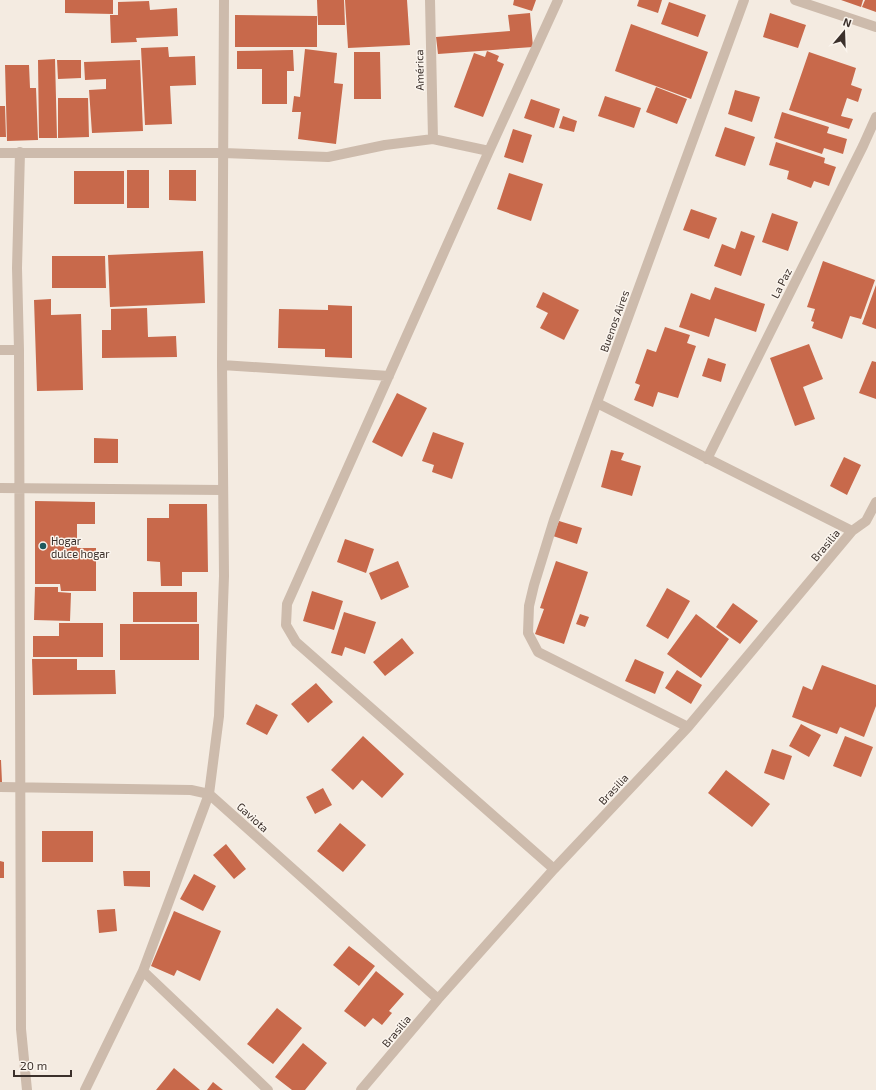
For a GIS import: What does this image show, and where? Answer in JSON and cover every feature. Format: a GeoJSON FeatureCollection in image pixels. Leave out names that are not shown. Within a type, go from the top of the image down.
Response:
{"type":"FeatureCollection","features":[{"type":"Feature","properties":{"kind":"street"},"geometry":{"type":"LineString","coordinates":[[85,1090],[143,971],[209,794],[219,716],[224,576],[222,365],[224,0]]}},
{"type":"Feature","properties":{"kind":"street","name":"América"},"geometry":{"type":"LineString","coordinates":[[430,0],[433,139]]}},
{"type":"Feature","properties":{"kind":"street"},"geometry":{"type":"LineString","coordinates":[[554,869],[296,642],[286,625],[287,604],[558,0]]}},
{"type":"Feature","properties":{"kind":"street","name":"Buenos Aires"},"geometry":{"type":"LineString","coordinates":[[688,726],[538,652],[528,633],[529,606],[554,520],[744,0]]}},
{"type":"Feature","properties":{"kind":"street"},"geometry":{"type":"LineString","coordinates":[[795,0],[876,27]]}},
{"type":"Feature","properties":{"kind":"street","name":"La Paz"},"geometry":{"type":"LineString","coordinates":[[707,459],[876,117]]}},
{"type":"Feature","properties":{"kind":"street"},"geometry":{"type":"LineString","coordinates":[[0,153],[224,152],[328,157],[385,145],[433,139],[489,151]]}},
{"type":"Feature","properties":{"kind":"street"},"geometry":{"type":"LineString","coordinates":[[20,152],[17,268],[19,350],[20,1029],[27,1090]]}},
{"type":"Feature","properties":{"kind":"street"},"geometry":{"type":"LineString","coordinates":[[0,350],[19,350]]}},
{"type":"Feature","properties":{"kind":"street"},"geometry":{"type":"LineString","coordinates":[[222,365],[389,376]]}},
{"type":"Feature","properties":{"kind":"street"},"geometry":{"type":"LineString","coordinates":[[596,403],[852,532]]}},
{"type":"Feature","properties":{"kind":"street"},"geometry":{"type":"LineString","coordinates":[[0,488],[222,490]]}},
{"type":"Feature","properties":{"kind":"street","name":"Brasilia"},"geometry":{"type":"LineString","coordinates":[[361,1090],[438,999],[554,869],[688,726],[852,532],[866,521],[876,502]]}},
{"type":"Feature","properties":{"kind":"street"},"geometry":{"type":"LineString","coordinates":[[866,521],[876,514]]}},
{"type":"Feature","properties":{"kind":"street"},"geometry":{"type":"LineString","coordinates":[[0,787],[192,790],[209,794]]}},
{"type":"Feature","properties":{"kind":"street","name":"Gaviota"},"geometry":{"type":"LineString","coordinates":[[209,794],[438,999]]}},
{"type":"Feature","properties":{"kind":"street"},"geometry":{"type":"LineString","coordinates":[[143,971],[268,1090]]}},
{"type":"Feature","properties":{"kind":"building"},"geometry":{"type":"Polygon","coordinates":[[[65,0],[113,0],[113,14],[65,13],[65,0]]]}},
{"type":"Feature","properties":{"kind":"building"},"geometry":{"type":"Polygon","coordinates":[[[317,0],[344,0],[345,25],[318,25],[317,0]]]}},
{"type":"Feature","properties":{"kind":"building"},"geometry":{"type":"Polygon","coordinates":[[[345,0],[407,0],[410,45],[348,48],[345,0]]]}},
{"type":"Feature","properties":{"kind":"building"},"geometry":{"type":"Polygon","coordinates":[[[514,0],[536,0],[532,11],[513,5],[514,0]]]}},
{"type":"Feature","properties":{"kind":"building"},"geometry":{"type":"Polygon","coordinates":[[[639,0],[662,0],[658,13],[637,6],[639,0]]]}},
{"type":"Feature","properties":{"kind":"building"},"geometry":{"type":"Polygon","coordinates":[[[841,0],[863,0],[861,7],[841,0]]]}},
{"type":"Feature","properties":{"kind":"building"},"geometry":{"type":"Polygon","coordinates":[[[865,0],[876,0],[876,12],[862,7],[865,0]]]}},
{"type":"Feature","properties":{"kind":"building"},"geometry":{"type":"Polygon","coordinates":[[[149,1],[150,10],[177,8],[178,36],[136,38],[137,42],[111,43],[110,15],[118,15],[118,2],[149,1]]]}},
{"type":"Feature","properties":{"kind":"building"},"geometry":{"type":"Polygon","coordinates":[[[669,2],[706,15],[698,37],[661,24],[669,2]]]}},
{"type":"Feature","properties":{"kind":"building"},"geometry":{"type":"Polygon","coordinates":[[[530,13],[533,47],[438,54],[436,37],[510,31],[508,15],[530,13]]]}},
{"type":"Feature","properties":{"kind":"building"},"geometry":{"type":"Polygon","coordinates":[[[770,13],[806,25],[798,48],[763,37],[770,13]]]}},
{"type":"Feature","properties":{"kind":"building"},"geometry":{"type":"Polygon","coordinates":[[[235,15],[317,16],[317,47],[235,47],[235,15]]]}},
{"type":"Feature","properties":{"kind":"building"},"geometry":{"type":"Polygon","coordinates":[[[631,24],[708,52],[691,99],[615,71],[631,24]]]}},
{"type":"Feature","properties":{"kind":"building"},"geometry":{"type":"Polygon","coordinates":[[[168,47],[169,57],[195,56],[196,85],[170,86],[172,124],[145,125],[141,48],[168,47]]]}},
{"type":"Feature","properties":{"kind":"building"},"geometry":{"type":"Polygon","coordinates":[[[305,49],[337,53],[334,83],[343,84],[336,144],[298,139],[301,112],[292,112],[294,96],[300,97],[305,49]]]}},
{"type":"Feature","properties":{"kind":"building"},"geometry":{"type":"Polygon","coordinates":[[[293,50],[294,71],[287,71],[287,104],[262,104],[262,69],[237,69],[237,51],[293,50]]]}},
{"type":"Feature","properties":{"kind":"building"},"geometry":{"type":"Polygon","coordinates":[[[487,51],[499,56],[497,61],[504,64],[483,117],[454,107],[474,53],[485,57],[487,51]]]}},
{"type":"Feature","properties":{"kind":"building"},"geometry":{"type":"Polygon","coordinates":[[[354,52],[380,52],[381,99],[354,99],[354,52]]]}},
{"type":"Feature","properties":{"kind":"building"},"geometry":{"type":"Polygon","coordinates":[[[809,52],[856,68],[851,85],[862,89],[858,102],[847,98],[841,116],[853,119],[849,129],[789,110],[809,52]]]}},
{"type":"Feature","properties":{"kind":"building"},"geometry":{"type":"Polygon","coordinates":[[[55,59],[57,138],[39,138],[38,60],[55,59]]]}},
{"type":"Feature","properties":{"kind":"building"},"geometry":{"type":"Polygon","coordinates":[[[57,60],[81,60],[81,78],[58,79],[57,60]]]}},
{"type":"Feature","properties":{"kind":"building"},"geometry":{"type":"Polygon","coordinates":[[[140,60],[143,131],[92,133],[89,90],[106,89],[106,79],[85,80],[84,62],[140,60]]]}},
{"type":"Feature","properties":{"kind":"building"},"geometry":{"type":"Polygon","coordinates":[[[5,65],[29,65],[30,88],[36,88],[38,140],[7,141],[5,65]]]}},
{"type":"Feature","properties":{"kind":"building"},"geometry":{"type":"Polygon","coordinates":[[[656,87],[687,99],[677,124],[646,112],[656,87]]]}},
{"type":"Feature","properties":{"kind":"building"},"geometry":{"type":"Polygon","coordinates":[[[735,90],[760,97],[752,122],[728,114],[735,90]]]}},
{"type":"Feature","properties":{"kind":"building"},"geometry":{"type":"Polygon","coordinates":[[[605,96],[641,108],[634,128],[598,116],[605,96]]]}},
{"type":"Feature","properties":{"kind":"building"},"geometry":{"type":"Polygon","coordinates":[[[58,98],[88,98],[89,137],[58,138],[58,98]]]}},
{"type":"Feature","properties":{"kind":"building"},"geometry":{"type":"Polygon","coordinates":[[[531,99],[560,109],[554,128],[524,118],[531,99]]]}},
{"type":"Feature","properties":{"kind":"building"},"geometry":{"type":"Polygon","coordinates":[[[0,106],[5,106],[6,137],[0,137],[0,106]]]}},
{"type":"Feature","properties":{"kind":"building"},"geometry":{"type":"Polygon","coordinates":[[[782,112],[829,127],[827,133],[847,139],[843,154],[824,148],[822,154],[774,138],[782,112]]]}},
{"type":"Feature","properties":{"kind":"building"},"geometry":{"type":"Polygon","coordinates":[[[563,116],[577,121],[574,132],[559,128],[563,116]]]}},
{"type":"Feature","properties":{"kind":"building"},"geometry":{"type":"Polygon","coordinates":[[[725,127],[755,137],[745,166],[715,156],[725,127]]]}},
{"type":"Feature","properties":{"kind":"building"},"geometry":{"type":"Polygon","coordinates":[[[513,129],[532,135],[523,163],[504,157],[513,129]]]}},
{"type":"Feature","properties":{"kind":"building"},"geometry":{"type":"Polygon","coordinates":[[[776,142],[825,158],[824,163],[836,167],[829,186],[814,181],[811,188],[787,179],[789,171],[769,165],[776,142]]]}},
{"type":"Feature","properties":{"kind":"building"},"geometry":{"type":"Polygon","coordinates":[[[127,170],[149,170],[149,208],[127,208],[127,170]]]}},
{"type":"Feature","properties":{"kind":"building"},"geometry":{"type":"Polygon","coordinates":[[[169,170],[196,170],[196,201],[169,200],[169,170]]]}},
{"type":"Feature","properties":{"kind":"building"},"geometry":{"type":"Polygon","coordinates":[[[74,171],[124,171],[124,204],[74,204],[74,171]]]}},
{"type":"Feature","properties":{"kind":"building"},"geometry":{"type":"Polygon","coordinates":[[[509,173],[543,184],[531,221],[497,209],[509,173]]]}},
{"type":"Feature","properties":{"kind":"building"},"geometry":{"type":"Polygon","coordinates":[[[691,209],[717,218],[709,239],[683,230],[691,209]]]}},
{"type":"Feature","properties":{"kind":"building"},"geometry":{"type":"Polygon","coordinates":[[[772,213],[798,222],[788,251],[762,242],[772,213]]]}},
{"type":"Feature","properties":{"kind":"building"},"geometry":{"type":"Polygon","coordinates":[[[741,231],[755,236],[741,276],[714,266],[722,244],[735,249],[741,231]]]}},
{"type":"Feature","properties":{"kind":"building"},"geometry":{"type":"Polygon","coordinates":[[[203,251],[205,303],[110,307],[108,255],[203,251]]]}},
{"type":"Feature","properties":{"kind":"building"},"geometry":{"type":"Polygon","coordinates":[[[52,256],[105,256],[106,288],[52,288],[52,256]]]}},
{"type":"Feature","properties":{"kind":"building"},"geometry":{"type":"Polygon","coordinates":[[[823,261],[875,280],[861,319],[850,316],[842,339],[812,328],[814,322],[811,321],[815,309],[807,307],[823,261]]]}},
{"type":"Feature","properties":{"kind":"building"},"geometry":{"type":"Polygon","coordinates":[[[876,285],[876,329],[862,324],[876,285]]]}},
{"type":"Feature","properties":{"kind":"building"},"geometry":{"type":"Polygon","coordinates":[[[715,287],[765,304],[756,332],[715,318],[709,337],[679,327],[691,293],[710,300],[715,287]]]}},
{"type":"Feature","properties":{"kind":"building"},"geometry":{"type":"Polygon","coordinates":[[[543,292],[579,310],[564,340],[540,328],[548,313],[536,307],[543,292]]]}},
{"type":"Feature","properties":{"kind":"building"},"geometry":{"type":"Polygon","coordinates":[[[51,299],[51,315],[81,314],[83,390],[37,391],[34,300],[51,299]]]}},
{"type":"Feature","properties":{"kind":"building"},"geometry":{"type":"Polygon","coordinates":[[[328,305],[352,306],[352,358],[325,357],[325,349],[278,348],[279,309],[328,310],[328,305]]]}},
{"type":"Feature","properties":{"kind":"building"},"geometry":{"type":"Polygon","coordinates":[[[147,308],[148,337],[176,336],[177,357],[102,358],[102,330],[111,330],[111,309],[147,308]]]}},
{"type":"Feature","properties":{"kind":"building"},"geometry":{"type":"Polygon","coordinates":[[[665,327],[690,335],[687,343],[696,346],[678,398],[658,392],[653,407],[634,400],[640,385],[635,383],[647,349],[656,352],[665,327]]]}},
{"type":"Feature","properties":{"kind":"building"},"geometry":{"type":"Polygon","coordinates":[[[809,344],[823,379],[803,387],[815,419],[795,426],[770,358],[809,344]]]}},
{"type":"Feature","properties":{"kind":"building"},"geometry":{"type":"Polygon","coordinates":[[[708,358],[726,364],[721,382],[702,376],[708,358]]]}},
{"type":"Feature","properties":{"kind":"building"},"geometry":{"type":"Polygon","coordinates":[[[872,361],[876,362],[876,399],[859,393],[872,361]]]}},
{"type":"Feature","properties":{"kind":"building"},"geometry":{"type":"Polygon","coordinates":[[[397,393],[427,408],[402,457],[372,442],[397,393]]]}},
{"type":"Feature","properties":{"kind":"building"},"geometry":{"type":"Polygon","coordinates":[[[433,432],[464,443],[452,479],[432,472],[434,465],[422,461],[433,432]]]}},
{"type":"Feature","properties":{"kind":"building"},"geometry":{"type":"Polygon","coordinates":[[[94,438],[118,439],[118,463],[94,463],[94,438]]]}},
{"type":"Feature","properties":{"kind":"building"},"geometry":{"type":"Polygon","coordinates":[[[611,450],[624,453],[621,460],[641,466],[632,496],[601,487],[611,450]]]}},
{"type":"Feature","properties":{"kind":"building"},"geometry":{"type":"Polygon","coordinates":[[[844,457],[861,465],[847,495],[830,486],[844,457]]]}},
{"type":"Feature","properties":{"kind":"building"},"geometry":{"type":"Polygon","coordinates":[[[35,501],[95,502],[95,524],[77,524],[77,548],[96,548],[96,591],[61,591],[60,584],[35,584],[35,501]]]}},
{"type":"Feature","properties":{"kind":"building"},"geometry":{"type":"Polygon","coordinates":[[[169,504],[207,504],[208,572],[182,572],[182,586],[161,586],[160,562],[147,561],[147,518],[169,518],[169,504]]]}},
{"type":"Feature","properties":{"kind":"building"},"geometry":{"type":"Polygon","coordinates":[[[559,521],[582,528],[577,544],[553,536],[559,521]]]}},
{"type":"Feature","properties":{"kind":"building"},"geometry":{"type":"Polygon","coordinates":[[[345,539],[374,549],[366,573],[337,562],[345,539]]]}},
{"type":"Feature","properties":{"kind":"building"},"geometry":{"type":"Polygon","coordinates":[[[398,561],[409,587],[381,600],[369,573],[398,561]]]}},
{"type":"Feature","properties":{"kind":"building"},"geometry":{"type":"Polygon","coordinates":[[[556,561],[588,572],[564,644],[535,634],[544,609],[540,608],[556,561]]]}},
{"type":"Feature","properties":{"kind":"building"},"geometry":{"type":"Polygon","coordinates":[[[35,587],[58,587],[58,592],[71,593],[70,621],[34,620],[35,587]]]}},
{"type":"Feature","properties":{"kind":"building"},"geometry":{"type":"Polygon","coordinates":[[[667,588],[690,601],[668,639],[646,626],[667,588]]]}},
{"type":"Feature","properties":{"kind":"building"},"geometry":{"type":"Polygon","coordinates":[[[312,591],[343,601],[334,630],[303,621],[312,591]]]}},
{"type":"Feature","properties":{"kind":"building"},"geometry":{"type":"Polygon","coordinates":[[[133,592],[197,592],[197,622],[133,622],[133,592]]]}},
{"type":"Feature","properties":{"kind":"building"},"geometry":{"type":"Polygon","coordinates":[[[733,603],[758,621],[740,644],[716,627],[733,603]]]}},
{"type":"Feature","properties":{"kind":"building"},"geometry":{"type":"Polygon","coordinates":[[[344,612],[376,622],[365,654],[345,647],[342,656],[331,653],[344,612]]]}},
{"type":"Feature","properties":{"kind":"building"},"geometry":{"type":"Polygon","coordinates":[[[580,614],[589,617],[585,627],[576,624],[580,614]]]}},
{"type":"Feature","properties":{"kind":"building"},"geometry":{"type":"Polygon","coordinates":[[[696,614],[729,639],[701,678],[667,654],[696,614]]]}},
{"type":"Feature","properties":{"kind":"building"},"geometry":{"type":"Polygon","coordinates":[[[59,623],[103,623],[103,657],[33,657],[33,636],[59,636],[59,623]]]}},
{"type":"Feature","properties":{"kind":"building"},"geometry":{"type":"Polygon","coordinates":[[[120,624],[199,624],[199,660],[120,660],[120,624]]]}},
{"type":"Feature","properties":{"kind":"building"},"geometry":{"type":"Polygon","coordinates":[[[402,638],[414,653],[385,676],[373,662],[402,638]]]}},
{"type":"Feature","properties":{"kind":"building"},"geometry":{"type":"Polygon","coordinates":[[[32,659],[77,659],[77,670],[115,670],[116,694],[33,695],[32,659]]]}},
{"type":"Feature","properties":{"kind":"building"},"geometry":{"type":"Polygon","coordinates":[[[635,659],[664,672],[655,694],[625,681],[635,659]]]}},
{"type":"Feature","properties":{"kind":"building"},"geometry":{"type":"Polygon","coordinates":[[[822,665],[876,685],[876,706],[864,737],[840,727],[837,734],[792,717],[803,686],[812,690],[822,665]]]}},
{"type":"Feature","properties":{"kind":"building"},"geometry":{"type":"Polygon","coordinates":[[[677,670],[702,685],[691,704],[665,688],[677,670]]]}},
{"type":"Feature","properties":{"kind":"building"},"geometry":{"type":"Polygon","coordinates":[[[316,683],[333,702],[308,723],[291,704],[316,683]]]}},
{"type":"Feature","properties":{"kind":"building"},"geometry":{"type":"Polygon","coordinates":[[[256,704],[278,715],[267,735],[246,724],[256,704]]]}},
{"type":"Feature","properties":{"kind":"building"},"geometry":{"type":"Polygon","coordinates":[[[801,724],[821,735],[809,757],[789,746],[801,724]]]}},
{"type":"Feature","properties":{"kind":"building"},"geometry":{"type":"Polygon","coordinates":[[[363,736],[404,774],[382,798],[362,780],[353,790],[331,770],[363,736]]]}},
{"type":"Feature","properties":{"kind":"building"},"geometry":{"type":"Polygon","coordinates":[[[845,736],[873,747],[861,777],[833,766],[845,736]]]}},
{"type":"Feature","properties":{"kind":"building"},"geometry":{"type":"Polygon","coordinates":[[[772,749],[792,756],[784,780],[764,773],[772,749]]]}},
{"type":"Feature","properties":{"kind":"building"},"geometry":{"type":"Polygon","coordinates":[[[1,760],[2,782],[0,782],[1,760]]]}},
{"type":"Feature","properties":{"kind":"building"},"geometry":{"type":"Polygon","coordinates":[[[726,770],[770,804],[752,827],[708,793],[726,770]]]}},
{"type":"Feature","properties":{"kind":"building"},"geometry":{"type":"Polygon","coordinates":[[[323,788],[332,805],[315,814],[306,797],[323,788]]]}},
{"type":"Feature","properties":{"kind":"building"},"geometry":{"type":"Polygon","coordinates":[[[340,823],[366,845],[343,872],[317,851],[340,823]]]}},
{"type":"Feature","properties":{"kind":"building"},"geometry":{"type":"Polygon","coordinates":[[[42,831],[93,831],[93,862],[42,862],[42,831]]]}},
{"type":"Feature","properties":{"kind":"building"},"geometry":{"type":"Polygon","coordinates":[[[226,844],[246,869],[234,879],[213,855],[226,844]]]}},
{"type":"Feature","properties":{"kind":"building"},"geometry":{"type":"Polygon","coordinates":[[[0,861],[4,862],[4,878],[0,878],[0,861]]]}},
{"type":"Feature","properties":{"kind":"building"},"geometry":{"type":"Polygon","coordinates":[[[123,871],[150,871],[150,887],[124,886],[123,871]]]}},
{"type":"Feature","properties":{"kind":"building"},"geometry":{"type":"Polygon","coordinates":[[[194,874],[216,886],[203,911],[180,899],[194,874]]]}},
{"type":"Feature","properties":{"kind":"building"},"geometry":{"type":"Polygon","coordinates":[[[115,909],[117,931],[99,933],[97,910],[115,909]]]}},
{"type":"Feature","properties":{"kind":"building"},"geometry":{"type":"Polygon","coordinates":[[[174,911],[221,931],[200,981],[177,970],[174,976],[151,966],[174,911]]]}},
{"type":"Feature","properties":{"kind":"building"},"geometry":{"type":"Polygon","coordinates":[[[349,946],[375,966],[359,986],[333,965],[349,946]]]}},
{"type":"Feature","properties":{"kind":"building"},"geometry":{"type":"Polygon","coordinates":[[[376,971],[404,994],[389,1011],[392,1013],[382,1025],[373,1018],[365,1027],[344,1011],[376,971]]]}},
{"type":"Feature","properties":{"kind":"building"},"geometry":{"type":"Polygon","coordinates":[[[277,1008],[302,1028],[273,1064],[247,1044],[277,1008]]]}},
{"type":"Feature","properties":{"kind":"building"},"geometry":{"type":"Polygon","coordinates":[[[303,1043],[327,1063],[305,1090],[292,1090],[275,1077],[303,1043]]]}},
{"type":"Feature","properties":{"kind":"building"},"geometry":{"type":"Polygon","coordinates":[[[174,1068],[200,1090],[156,1090],[174,1068]]]}},
{"type":"Feature","properties":{"kind":"building"},"geometry":{"type":"Polygon","coordinates":[[[213,1082],[223,1090],[207,1090],[213,1082]]]}},
{"type":"Feature","properties":{"kind":"place","name":"Hogar dulce hogar"},"geometry":{"type":"Point","coordinates":[43,546]}}]}
